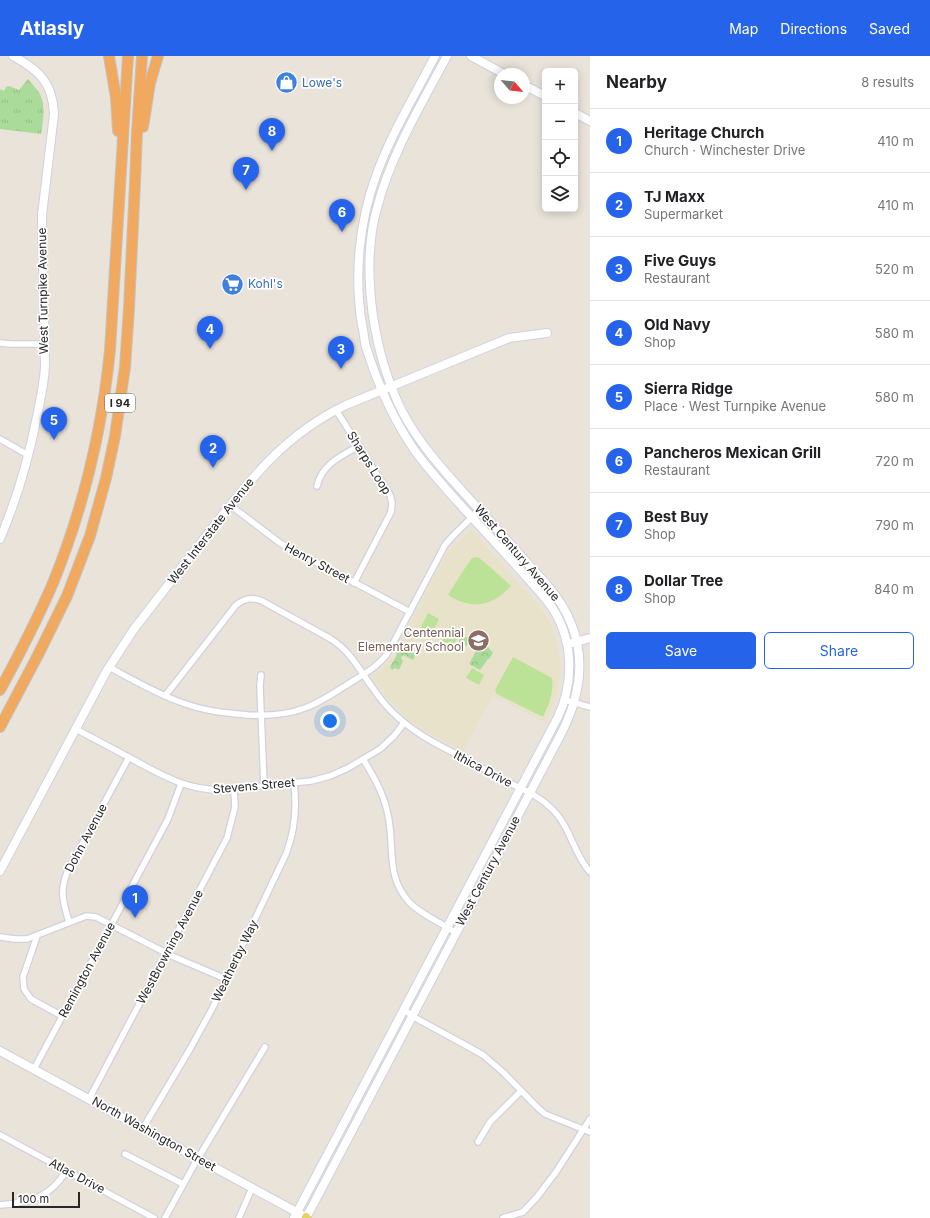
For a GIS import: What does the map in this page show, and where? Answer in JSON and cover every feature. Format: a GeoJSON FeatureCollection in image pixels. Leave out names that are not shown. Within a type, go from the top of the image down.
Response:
{"type":"FeatureCollection","features":[{"type":"Feature","properties":{"kind":"highway"},"geometry":{"type":"LineString","coordinates":[[109,56],[115,87],[118,128],[111,327]]}},
{"type":"Feature","properties":{"kind":"highway","name":"I 94"},"geometry":{"type":"LineString","coordinates":[[0,690],[32,628],[64,553],[91,465],[101,417],[108,365],[111,327],[128,56]]}},
{"type":"Feature","properties":{"kind":"highway","name":"I 94"},"geometry":{"type":"LineString","coordinates":[[0,727],[67,596],[90,536],[106,478],[115,436],[125,367],[142,56]]}},
{"type":"Feature","properties":{"kind":"highway"},"geometry":{"type":"LineString","coordinates":[[135,183],[150,83],[158,56]]}},
{"type":"Feature","properties":{"kind":"main road","name":"West Turnpike Avenue"},"geometry":{"type":"LineString","coordinates":[[0,539],[3,523],[16,494],[28,455],[42,392],[45,366],[42,215],[54,121],[54,107],[48,87],[41,76],[33,68],[13,56]]}},
{"type":"Feature","properties":{"kind":"main road","name":"West Century Avenue"},"geometry":{"type":"LineString","coordinates":[[296,1215],[558,717],[565,700],[568,687],[569,672],[567,644],[559,619],[548,601],[429,469],[414,449],[393,415],[381,390],[366,346],[359,308],[359,269],[362,229],[373,183],[385,152],[435,56]]}},
{"type":"Feature","properties":{"kind":"main road","name":"West Century Avenue"},"geometry":{"type":"LineString","coordinates":[[306,1218],[566,725],[575,702],[579,676],[577,642],[568,616],[552,591],[439,465],[424,446],[406,417],[391,386],[377,340],[369,274],[372,232],[377,206],[399,147],[447,56]]}},
{"type":"Feature","properties":{"kind":"main road"},"geometry":{"type":"LineString","coordinates":[[471,56],[494,69]]}},
{"type":"Feature","properties":{"kind":"main road"},"geometry":{"type":"LineString","coordinates":[[530,88],[542,94]]}},
{"type":"Feature","properties":{"kind":"main road"},"geometry":{"type":"LineString","coordinates":[[578,115],[590,121]]}},
{"type":"Feature","properties":{"kind":"main road","name":"West Interstate Avenue"},"geometry":{"type":"LineString","coordinates":[[0,871],[109,667],[134,629],[230,505],[252,478],[279,450],[302,431],[336,410],[381,390],[509,338],[547,333]]}},
{"type":"Feature","properties":{"kind":"main road"},"geometry":{"type":"LineString","coordinates":[[567,644],[590,638]]}},
{"type":"Feature","properties":{"kind":"main road","name":"North Washington Street"},"geometry":{"type":"LineString","coordinates":[[0,1050],[252,1188],[296,1215],[306,1218]]}},
{"type":"Feature","properties":{"kind":"street"},"geometry":{"type":"LineString","coordinates":[[0,343],[44,344]]}},
{"type":"Feature","properties":{"kind":"street","name":"Sharps Loop"},"geometry":{"type":"LineString","coordinates":[[336,410],[390,495],[392,503],[391,512],[354,583]]}},
{"type":"Feature","properties":{"kind":"street"},"geometry":{"type":"LineString","coordinates":[[0,439],[28,455]]}},
{"type":"Feature","properties":{"kind":"street"},"geometry":{"type":"LineString","coordinates":[[317,486],[320,476],[328,466],[359,446]]}},
{"type":"Feature","properties":{"kind":"street","name":"Henry Street"},"geometry":{"type":"LineString","coordinates":[[230,505],[280,543],[410,612]]}},
{"type":"Feature","properties":{"kind":"street"},"geometry":{"type":"LineString","coordinates":[[109,667],[165,696],[182,703],[207,710],[261,715],[286,713],[306,708],[326,698],[381,662],[387,655],[445,545],[479,509]]}},
{"type":"Feature","properties":{"kind":"street","name":"Ithica Drive"},"geometry":{"type":"LineString","coordinates":[[165,696],[236,605],[251,598],[262,601],[336,642],[350,654],[382,701],[404,723],[431,742],[521,788],[547,804],[560,818],[579,857],[590,872]]}},
{"type":"Feature","properties":{"kind":"street"},"geometry":{"type":"LineString","coordinates":[[261,675],[260,686],[264,786]]}},
{"type":"Feature","properties":{"kind":"street"},"geometry":{"type":"LineString","coordinates":[[565,700],[590,708]]}},
{"type":"Feature","properties":{"kind":"street","name":"Stevens Street"},"geometry":{"type":"LineString","coordinates":[[76,729],[181,784],[203,789],[234,790],[316,780],[330,776],[348,768],[374,753],[385,744],[404,723]]}},
{"type":"Feature","properties":{"kind":"street","name":"Dohn Avenue"},"geometry":{"type":"LineString","coordinates":[[69,922],[62,902],[62,889],[68,870],[129,757]]}},
{"type":"Feature","properties":{"kind":"street"},"geometry":{"type":"LineString","coordinates":[[363,759],[377,783],[387,807],[390,826],[392,865],[395,878],[400,888],[406,898],[418,910],[456,933]]}},
{"type":"Feature","properties":{"kind":"street","name":"Weatherby Way"},"geometry":{"type":"LineString","coordinates":[[142,1128],[193,1043],[226,979],[288,847],[293,834],[296,814],[294,783]]}},
{"type":"Feature","properties":{"kind":"street","name":"Remington Avenue"},"geometry":{"type":"LineString","coordinates":[[34,1069],[168,819],[181,784]]}},
{"type":"Feature","properties":{"kind":"street","name":"WestBrowning Avenue"},"geometry":{"type":"LineString","coordinates":[[89,1099],[228,838],[235,807],[234,790]]}},
{"type":"Feature","properties":{"kind":"street"},"geometry":{"type":"LineString","coordinates":[[0,937],[19,940],[37,936],[69,922],[91,916],[100,918],[166,953],[226,979]]}},
{"type":"Feature","properties":{"kind":"street"},"geometry":{"type":"LineString","coordinates":[[37,936],[23,977],[24,989],[31,999],[62,1016]]}},
{"type":"Feature","properties":{"kind":"street"},"geometry":{"type":"LineString","coordinates":[[404,1009],[412,1016],[475,1050],[504,1073],[536,1106],[546,1114],[590,1132]]}},
{"type":"Feature","properties":{"kind":"street"},"geometry":{"type":"LineString","coordinates":[[165,1218],[183,1184],[265,1046]]}},
{"type":"Feature","properties":{"kind":"street"},"geometry":{"type":"LineString","coordinates":[[478,1142],[490,1122],[521,1091]]}},
{"type":"Feature","properties":{"kind":"street"},"geometry":{"type":"LineString","coordinates":[[503,1218],[523,1212],[537,1197],[556,1172],[590,1119]]}},
{"type":"Feature","properties":{"kind":"street","name":"Atlas Drive"},"geometry":{"type":"LineString","coordinates":[[0,1135],[154,1218]]}},
{"type":"Feature","properties":{"kind":"street"},"geometry":{"type":"LineString","coordinates":[[125,1154],[183,1184]]}},
{"type":"Feature","properties":{"kind":"street"},"geometry":{"type":"LineString","coordinates":[[0,1205],[23,1203],[38,1198],[53,1188],[66,1171]]}},
{"type":"Feature","properties":{"kind":"street"},"geometry":{"type":"LineString","coordinates":[[239,1218],[252,1188]]}},
{"type":"Feature","properties":{"kind":"shaded area","name":"Centennial Elementary School"},"geometry":{"type":"Polygon","coordinates":[[[471,529],[543,611],[553,630],[559,649],[561,675],[556,697],[545,723],[493,695],[463,751],[423,730],[408,719],[385,695],[372,676],[383,668],[391,659],[447,553],[471,529]]]}},
{"type":"Feature","properties":{"kind":"green space"},"geometry":{"type":"Polygon","coordinates":[[[28,79],[39,92],[43,103],[44,114],[41,134],[0,129],[0,89],[4,91],[6,87],[9,86],[19,90],[28,79]]]}},
{"type":"Feature","properties":{"kind":"green space"},"geometry":{"type":"Polygon","coordinates":[[[478,557],[511,586],[496,598],[481,604],[465,603],[448,595],[472,558],[478,557]]]}},
{"type":"Feature","properties":{"kind":"green space"},"geometry":{"type":"Polygon","coordinates":[[[428,613],[439,619],[431,635],[420,629],[428,613]]]}},
{"type":"Feature","properties":{"kind":"green space"},"geometry":{"type":"Polygon","coordinates":[[[450,626],[461,631],[453,647],[442,641],[450,626]]]}},
{"type":"Feature","properties":{"kind":"green space"},"geometry":{"type":"Polygon","coordinates":[[[467,637],[471,641],[476,640],[482,646],[488,647],[493,653],[480,670],[469,664],[476,651],[468,645],[464,646],[464,651],[459,649],[459,641],[461,638],[467,637]]]}},
{"type":"Feature","properties":{"kind":"green space"},"geometry":{"type":"Polygon","coordinates":[[[400,646],[407,648],[416,654],[413,660],[403,655],[401,658],[403,661],[399,670],[395,668],[392,670],[390,667],[400,646]]]}},
{"type":"Feature","properties":{"kind":"green space"},"geometry":{"type":"Polygon","coordinates":[[[513,657],[552,678],[552,693],[543,717],[497,694],[495,690],[513,657]]]}},
{"type":"Feature","properties":{"kind":"green space"},"geometry":{"type":"Polygon","coordinates":[[[472,668],[484,675],[479,685],[466,678],[472,668]]]}},
{"type":"Feature","properties":{"kind":"place","name":"Lowe's"},"geometry":{"type":"Point","coordinates":[286,83]}},
{"type":"Feature","properties":{"kind":"place","name":"Dollar Tree"},"geometry":{"type":"Point","coordinates":[272,151]}},
{"type":"Feature","properties":{"kind":"place","name":"Best Buy"},"geometry":{"type":"Point","coordinates":[246,190]}},
{"type":"Feature","properties":{"kind":"place","name":"Pancheros Mexican Grill"},"geometry":{"type":"Point","coordinates":[342,232]}},
{"type":"Feature","properties":{"kind":"place","name":"Kohl's"},"geometry":{"type":"Point","coordinates":[233,284]}},
{"type":"Feature","properties":{"kind":"place","name":"Old Navy"},"geometry":{"type":"Point","coordinates":[210,349]}},
{"type":"Feature","properties":{"kind":"place","name":"Five Guys"},"geometry":{"type":"Point","coordinates":[341,369]}},
{"type":"Feature","properties":{"kind":"place","name":"Sierra Ridge"},"geometry":{"type":"Point","coordinates":[54,440]}},
{"type":"Feature","properties":{"kind":"place","name":"TJ Maxx"},"geometry":{"type":"Point","coordinates":[213,468]}},
{"type":"Feature","properties":{"kind":"place","name":"Centennial Elementary School"},"geometry":{"type":"Point","coordinates":[479,640]}},
{"type":"Feature","properties":{"kind":"place","name":"Heritage Church"},"geometry":{"type":"Point","coordinates":[135,918]}}]}
